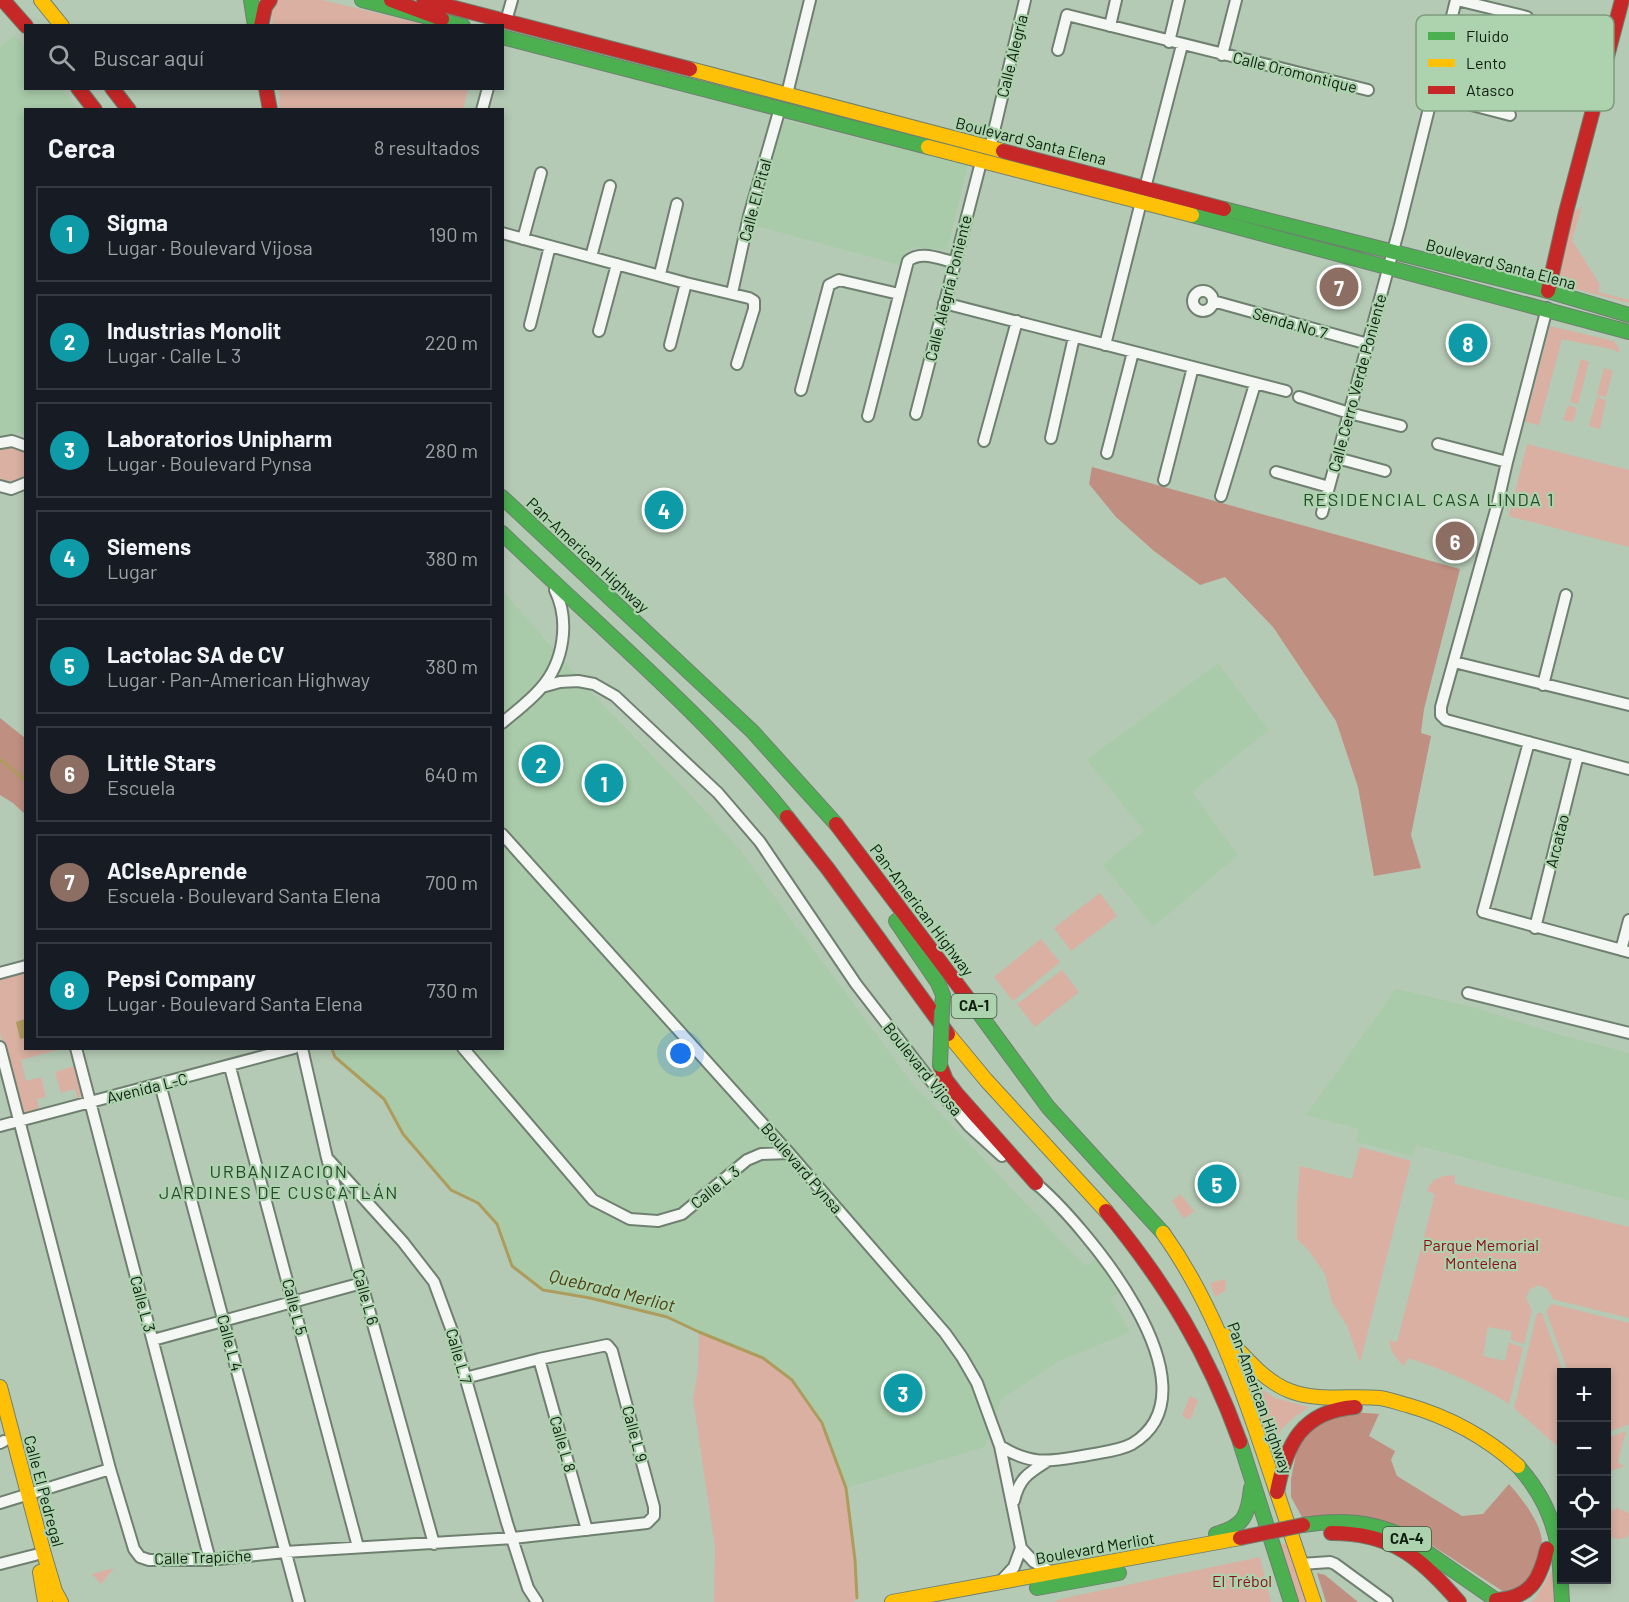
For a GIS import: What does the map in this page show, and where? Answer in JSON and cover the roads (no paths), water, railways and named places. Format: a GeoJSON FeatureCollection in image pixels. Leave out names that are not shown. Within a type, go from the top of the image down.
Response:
{"type":"FeatureCollection","features":[{"type":"Feature","properties":{"kind":"main road"},"geometry":{"type":"LineString","coordinates":[[3,0],[24,24]]}},
{"type":"Feature","properties":{"kind":"main road"},"geometry":{"type":"LineString","coordinates":[[253,0],[256,24]]}},
{"type":"Feature","properties":{"kind":"main road"},"geometry":{"type":"LineString","coordinates":[[262,24],[270,0]]}},
{"type":"Feature","properties":{"kind":"main road"},"geometry":{"type":"LineString","coordinates":[[362,0],[456,24]]}},
{"type":"Feature","properties":{"kind":"main road"},"geometry":{"type":"LineString","coordinates":[[391,0],[442,20]]}},
{"type":"Feature","properties":{"kind":"main road","name":"Boulevard Santa Elena"},"geometry":{"type":"LineString","coordinates":[[424,0],[1392,253],[1548,291],[1629,315]]}},
{"type":"Feature","properties":{"kind":"main road"},"geometry":{"type":"LineString","coordinates":[[1614,30],[1622,0]]}},
{"type":"Feature","properties":{"kind":"main road"},"geometry":{"type":"LineString","coordinates":[[42,1],[60,24]]}},
{"type":"Feature","properties":{"kind":"main road","name":"Boulevard Santa Elena"},"geometry":{"type":"LineString","coordinates":[[504,38],[1547,308],[1629,332]]}},
{"type":"Feature","properties":{"kind":"main road"},"geometry":{"type":"LineString","coordinates":[[80,90],[93,108]]}},
{"type":"Feature","properties":{"kind":"main road"},"geometry":{"type":"LineString","coordinates":[[114,90],[127,108]]}},
{"type":"Feature","properties":{"kind":"main road"},"geometry":{"type":"LineString","coordinates":[[266,90],[270,108]]}},
{"type":"Feature","properties":{"kind":"main road"},"geometry":{"type":"LineString","coordinates":[[717,92],[730,92],[770,101],[779,101],[786,94]]}},
{"type":"Feature","properties":{"kind":"main road"},"geometry":{"type":"LineString","coordinates":[[780,108],[788,103],[833,107]]}},
{"type":"Feature","properties":{"kind":"main road"},"geometry":{"type":"LineString","coordinates":[[1476,290],[1493,287],[1534,297],[1545,295],[1548,291],[1593,111]]}},
{"type":"Feature","properties":{"kind":"main road"},"geometry":{"type":"LineString","coordinates":[[936,149],[946,145],[982,153],[990,148]]}},
{"type":"Feature","properties":{"kind":"main road"},"geometry":{"type":"LineString","coordinates":[[981,162],[983,158],[992,154],[1028,163],[1036,159]]}},
{"type":"Feature","properties":{"kind":"main road"},"geometry":{"type":"LineString","coordinates":[[1547,308],[1549,302],[1557,300],[1593,311],[1612,310]]}},
{"type":"Feature","properties":{"kind":"main road","name":"Pan-American Highway"},"geometry":{"type":"LineString","coordinates":[[504,499],[752,731],[840,830],[1048,1107],[1158,1226],[1185,1264],[1218,1329],[1238,1378],[1314,1602]]}},
{"type":"Feature","properties":{"kind":"main road","name":"Pan-American Highway"},"geometry":{"type":"LineString","coordinates":[[504,535],[737,759],[823,862],[963,1053],[1127,1238],[1162,1285],[1193,1335],[1230,1416],[1290,1602]]}},
{"type":"Feature","properties":{"kind":"main road"},"geometry":{"type":"LineString","coordinates":[[840,830],[870,882],[938,983],[943,995],[940,1065],[946,1080],[1036,1183]]}},
{"type":"Feature","properties":{"kind":"main road"},"geometry":{"type":"LineString","coordinates":[[1218,1329],[1276,1384],[1326,1405],[1382,1398],[1421,1408],[1456,1422],[1510,1460],[1543,1497],[1551,1531],[1562,1602]]}},
{"type":"Feature","properties":{"kind":"main road","name":"Calle El Pedregal"},"geometry":{"type":"LineString","coordinates":[[0,1387],[45,1602]]}},
{"type":"Feature","properties":{"kind":"main road"},"geometry":{"type":"LineString","coordinates":[[1277,1494],[1283,1464],[1291,1446],[1301,1430],[1326,1405]]}},
{"type":"Feature","properties":{"kind":"main road","name":"Calle El Pedregal"},"geometry":{"type":"LineString","coordinates":[[0,1427],[2,1442],[61,1602]]}},
{"type":"Feature","properties":{"kind":"main road"},"geometry":{"type":"LineString","coordinates":[[1053,1573],[1068,1565],[1229,1531],[1245,1519],[1252,1480]]}},
{"type":"Feature","properties":{"kind":"main road","name":"CA-4"},"geometry":{"type":"LineString","coordinates":[[1304,1531],[1344,1520],[1370,1522],[1405,1537],[1497,1601]]}},
{"type":"Feature","properties":{"kind":"main road","name":"Boulevard Merliot"},"geometry":{"type":"LineString","coordinates":[[892,1602],[1304,1531]]}},
{"type":"Feature","properties":{"kind":"main road","name":"CA-4"},"geometry":{"type":"LineString","coordinates":[[1304,1531],[1347,1532],[1382,1539],[1413,1556],[1431,1571],[1459,1602]]}},
{"type":"Feature","properties":{"kind":"main road","name":"Boulevard Merliot"},"geometry":{"type":"LineString","coordinates":[[956,1602],[1083,1581],[1241,1543]]}},
{"type":"Feature","properties":{"kind":"main road"},"geometry":{"type":"LineString","coordinates":[[1497,1601],[1512,1599],[1528,1591],[1553,1550]]}},
{"type":"Feature","properties":{"kind":"main road"},"geometry":{"type":"LineString","coordinates":[[1036,1602],[1055,1590],[1083,1581]]}},
{"type":"Feature","properties":{"kind":"street"},"geometry":{"type":"LineString","coordinates":[[506,21],[512,0]]}},
{"type":"Feature","properties":{"kind":"street"},"geometry":{"type":"LineString","coordinates":[[786,94],[810,0]]}},
{"type":"Feature","properties":{"kind":"street","name":"Calle Alegría"},"geometry":{"type":"LineString","coordinates":[[990,148],[1025,0]]}},
{"type":"Feature","properties":{"kind":"street"},"geometry":{"type":"LineString","coordinates":[[1110,26],[1116,0]]}},
{"type":"Feature","properties":{"kind":"street"},"geometry":{"type":"LineString","coordinates":[[1169,42],[1179,0]]}},
{"type":"Feature","properties":{"kind":"street","name":"Calle Oromontique"},"geometry":{"type":"LineString","coordinates":[[1222,55],[1236,0]]}},
{"type":"Feature","properties":{"kind":"street"},"geometry":{"type":"LineString","coordinates":[[1456,0],[1519,15]]}},
{"type":"Feature","properties":{"kind":"street","name":"Calle Cerro Verde Poniente"},"geometry":{"type":"LineString","coordinates":[[1452,15],[1456,0]]}},
{"type":"Feature","properties":{"kind":"street","name":"Calle Oromontique"},"geometry":{"type":"LineString","coordinates":[[1058,50],[1067,15],[1368,90]]}},
{"type":"Feature","properties":{"kind":"street"},"geometry":{"type":"LineString","coordinates":[[1145,188],[1182,45]]}},
{"type":"Feature","properties":{"kind":"street"},"geometry":{"type":"LineString","coordinates":[[483,108],[487,90]]}},
{"type":"Feature","properties":{"kind":"street","name":"Calle El Pital"},"geometry":{"type":"LineString","coordinates":[[732,293],[749,216],[780,108]]}},
{"type":"Feature","properties":{"kind":"street","name":"Calle Cerro Verde Poniente"},"geometry":{"type":"LineString","coordinates":[[1322,513],[1429,111]]}},
{"type":"Feature","properties":{"kind":"street"},"geometry":{"type":"LineString","coordinates":[[1495,111],[1510,115]]}},
{"type":"Feature","properties":{"kind":"street","name":"Calle Alegría Poniente"},"geometry":{"type":"LineString","coordinates":[[916,414],[981,162]]}},
{"type":"Feature","properties":{"kind":"street"},"geometry":{"type":"LineString","coordinates":[[523,238],[542,172]]}},
{"type":"Feature","properties":{"kind":"street"},"geometry":{"type":"LineString","coordinates":[[591,257],[610,186]]}},
{"type":"Feature","properties":{"kind":"street"},"geometry":{"type":"LineString","coordinates":[[1105,345],[1141,202]]}},
{"type":"Feature","properties":{"kind":"street"},"geometry":{"type":"LineString","coordinates":[[660,274],[677,204]]}},
{"type":"Feature","properties":{"kind":"street"},"geometry":{"type":"LineString","coordinates":[[504,233],[749,298],[754,301],[754,309],[737,364]]}},
{"type":"Feature","properties":{"kind":"street"},"geometry":{"type":"LineString","coordinates":[[530,325],[550,246]]}},
{"type":"Feature","properties":{"kind":"street"},"geometry":{"type":"LineString","coordinates":[[868,416],[908,261],[914,255],[922,255],[954,262]]}},
{"type":"Feature","properties":{"kind":"street"},"geometry":{"type":"LineString","coordinates":[[599,332],[617,264]]}},
{"type":"Feature","properties":{"kind":"street"},"geometry":{"type":"LineString","coordinates":[[801,390],[829,285],[839,280],[900,294]]}},
{"type":"Feature","properties":{"kind":"street"},"geometry":{"type":"LineString","coordinates":[[670,345],[686,283]]}},
{"type":"Feature","properties":{"kind":"street","name":"Senda No 7"},"geometry":{"type":"LineString","coordinates":[[1213,301],[1368,344]]}},
{"type":"Feature","properties":{"kind":"street"},"geometry":{"type":"LineString","coordinates":[[944,303],[1286,391]]}},
{"type":"Feature","properties":{"kind":"street"},"geometry":{"type":"LineString","coordinates":[[1547,308],[1497,506],[1441,707],[1441,715],[1446,720],[1629,769]]}},
{"type":"Feature","properties":{"kind":"street"},"geometry":{"type":"LineString","coordinates":[[984,441],[1017,321]]}},
{"type":"Feature","properties":{"kind":"street"},"geometry":{"type":"LineString","coordinates":[[1051,438],[1074,337]]}},
{"type":"Feature","properties":{"kind":"street"},"geometry":{"type":"LineString","coordinates":[[1107,453],[1133,352]]}},
{"type":"Feature","properties":{"kind":"street"},"geometry":{"type":"LineString","coordinates":[[1164,480],[1193,367]]}},
{"type":"Feature","properties":{"kind":"street"},"geometry":{"type":"LineString","coordinates":[[1221,496],[1255,384]]}},
{"type":"Feature","properties":{"kind":"street"},"geometry":{"type":"LineString","coordinates":[[1299,397],[1401,426]]}},
{"type":"Feature","properties":{"kind":"street"},"geometry":{"type":"LineString","coordinates":[[0,443],[12,441],[24,445]]}},
{"type":"Feature","properties":{"kind":"street"},"geometry":{"type":"LineString","coordinates":[[1438,444],[1507,462]]}},
{"type":"Feature","properties":{"kind":"street"},"geometry":{"type":"LineString","coordinates":[[1337,458],[1385,471]]}},
{"type":"Feature","properties":{"kind":"street"},"geometry":{"type":"LineString","coordinates":[[1276,472],[1329,487]]}},
{"type":"Feature","properties":{"kind":"street"},"geometry":{"type":"LineString","coordinates":[[0,486],[11,489],[24,484]]}},
{"type":"Feature","properties":{"kind":"street"},"geometry":{"type":"LineString","coordinates":[[504,721],[542,687],[556,663],[563,637],[560,602],[556,591],[542,573]]}},
{"type":"Feature","properties":{"kind":"street"},"geometry":{"type":"LineString","coordinates":[[1543,685],[1566,596]]}},
{"type":"Feature","properties":{"kind":"street"},"geometry":{"type":"LineString","coordinates":[[1454,662],[1629,704]]}},
{"type":"Feature","properties":{"kind":"street","name":"Boulevard Vijosa"},"geometry":{"type":"LineString","coordinates":[[542,687],[560,682],[578,681],[594,684],[615,696],[718,793],[760,842],[856,984],[933,1084],[969,1126],[1036,1183],[1063,1210],[1110,1264],[1152,1339],[1159,1362],[1163,1389],[1162,1402],[1155,1420],[1134,1443],[1121,1449],[1046,1462],[1012,1453],[1000,1446]]}},
{"type":"Feature","properties":{"kind":"street"},"geometry":{"type":"LineString","coordinates":[[1529,742],[1483,912],[1625,951],[1629,920]]}},
{"type":"Feature","properties":{"kind":"street","name":"Arcatao"},"geometry":{"type":"LineString","coordinates":[[1535,928],[1578,755]]}},
{"type":"Feature","properties":{"kind":"street","name":"Boulevard Pynsa"},"geometry":{"type":"LineString","coordinates":[[504,836],[789,1153],[945,1333],[977,1383],[1000,1446],[1021,1548]]}},
{"type":"Feature","properties":{"kind":"street"},"geometry":{"type":"LineString","coordinates":[[0,973],[24,967]]}},
{"type":"Feature","properties":{"kind":"street"},"geometry":{"type":"LineString","coordinates":[[1468,993],[1629,1033]]}},
{"type":"Feature","properties":{"kind":"street","name":"Calle Trapiche"},"geometry":{"type":"LineString","coordinates":[[0,1047],[110,1469],[134,1549],[140,1557],[149,1560],[210,1560],[285,1552],[513,1538],[647,1523]]}},
{"type":"Feature","properties":{"kind":"street","name":"Calle L 3"},"geometry":{"type":"LineString","coordinates":[[77,1050],[210,1560]]}},
{"type":"Feature","properties":{"kind":"street","name":"Avenida L-C"},"geometry":{"type":"LineString","coordinates":[[0,1126],[287,1050]]}},
{"type":"Feature","properties":{"kind":"street","name":"Calle L 6"},"geometry":{"type":"LineString","coordinates":[[302,1050],[327,1158],[434,1544]]}},
{"type":"Feature","properties":{"kind":"street","name":"Calle L 3"},"geometry":{"type":"LineString","coordinates":[[465,1050],[593,1200],[630,1219],[658,1221],[682,1214],[747,1160],[761,1154],[789,1153]]}},
{"type":"Feature","properties":{"kind":"street","name":"Calle L 5"},"geometry":{"type":"LineString","coordinates":[[230,1066],[358,1547]]}},
{"type":"Feature","properties":{"kind":"street","name":"Calle L 4"},"geometry":{"type":"LineString","coordinates":[[160,1084],[299,1602]]}},
{"type":"Feature","properties":{"kind":"street","name":"Calle L 7"},"geometry":{"type":"LineString","coordinates":[[327,1158],[403,1242],[434,1282],[443,1302],[528,1588],[537,1602]]}},
{"type":"Feature","properties":{"kind":"street"},"geometry":{"type":"LineString","coordinates":[[153,1340],[362,1283]]}},
{"type":"Feature","properties":{"kind":"street","name":"Calle L 9"},"geometry":{"type":"LineString","coordinates":[[539,1359],[607,1345],[612,1351],[654,1507],[654,1516],[647,1523]]}},
{"type":"Feature","properties":{"kind":"street"},"geometry":{"type":"LineString","coordinates":[[465,1378],[539,1359]]}},
{"type":"Feature","properties":{"kind":"street","name":"Calle L 8"},"geometry":{"type":"LineString","coordinates":[[539,1359],[587,1530]]}},
{"type":"Feature","properties":{"kind":"street","name":"Boulevard Vijosa"},"geometry":{"type":"LineString","coordinates":[[1013,1505],[1022,1479],[1046,1462]]}},
{"type":"Feature","properties":{"kind":"street"},"geometry":{"type":"LineString","coordinates":[[0,1503],[110,1469]]}},
{"type":"Feature","properties":{"kind":"street"},"geometry":{"type":"LineString","coordinates":[[1000,1582],[1014,1567],[1021,1548],[1034,1562],[1053,1573]]}},
{"type":"Feature","properties":{"kind":"street"},"geometry":{"type":"LineString","coordinates":[[0,1564],[35,1555]]}},
{"type":"Feature","properties":{"kind":"street"},"geometry":{"type":"LineString","coordinates":[[1300,1564],[1330,1562],[1335,1564],[1387,1602]]}},
{"type":"Feature","properties":{"kind":"street"},"geometry":{"type":"LineString","coordinates":[[523,1602],[528,1588]]}},
{"type":"Feature","properties":{"kind":"waterway","name":"Quebrada Merliot"},"geometry":{"type":"LineString","coordinates":[[0,759],[24,779]]}},
{"type":"Feature","properties":{"kind":"waterway","name":"Quebrada Merliot"},"geometry":{"type":"LineString","coordinates":[[332,1050],[335,1057],[384,1099],[403,1134],[451,1190],[478,1203],[497,1224],[512,1266],[543,1290],[590,1298],[667,1317],[763,1358],[792,1380],[822,1423],[846,1488],[857,1598]]}},
{"type":"Feature","properties":{"kind":"place","name":"ACIseAprende"},"geometry":{"type":"Point","coordinates":[1339,287]}},
{"type":"Feature","properties":{"kind":"place","name":"Pepsi Company"},"geometry":{"type":"Point","coordinates":[1468,343]}},
{"type":"Feature","properties":{"kind":"place","name":"Siemens"},"geometry":{"type":"Point","coordinates":[664,510]}},
{"type":"Feature","properties":{"kind":"place","name":"Little Stars"},"geometry":{"type":"Point","coordinates":[1455,541]}},
{"type":"Feature","properties":{"kind":"place","name":"Industrias Monolit"},"geometry":{"type":"Point","coordinates":[541,764]}},
{"type":"Feature","properties":{"kind":"place","name":"Sigma"},"geometry":{"type":"Point","coordinates":[604,783]}},
{"type":"Feature","properties":{"kind":"place","name":"Lactolac SA de CV"},"geometry":{"type":"Point","coordinates":[1217,1184]}},
{"type":"Feature","properties":{"kind":"place","name":"Laboratorios Unipharm"},"geometry":{"type":"Point","coordinates":[903,1393]}},
{"type":"Feature","properties":{"kind":"district","name":"RESIDENCIAL CASA LINDA 1"},"geometry":{"type":"Point","coordinates":[1429,500]}},
{"type":"Feature","properties":{"kind":"district","name":"URBANIZACION JARDINES DE CUSCATLÁN"},"geometry":{"type":"Point","coordinates":[279,1182]}},
{"type":"Feature","properties":{"kind":"park label","name":"Parque Memorial Montelena"},"geometry":{"type":"Point","coordinates":[1481,1254]}},
{"type":"Feature","properties":{"kind":"park label","name":"El Trébol"},"geometry":{"type":"Point","coordinates":[1242,1581]}}]}
